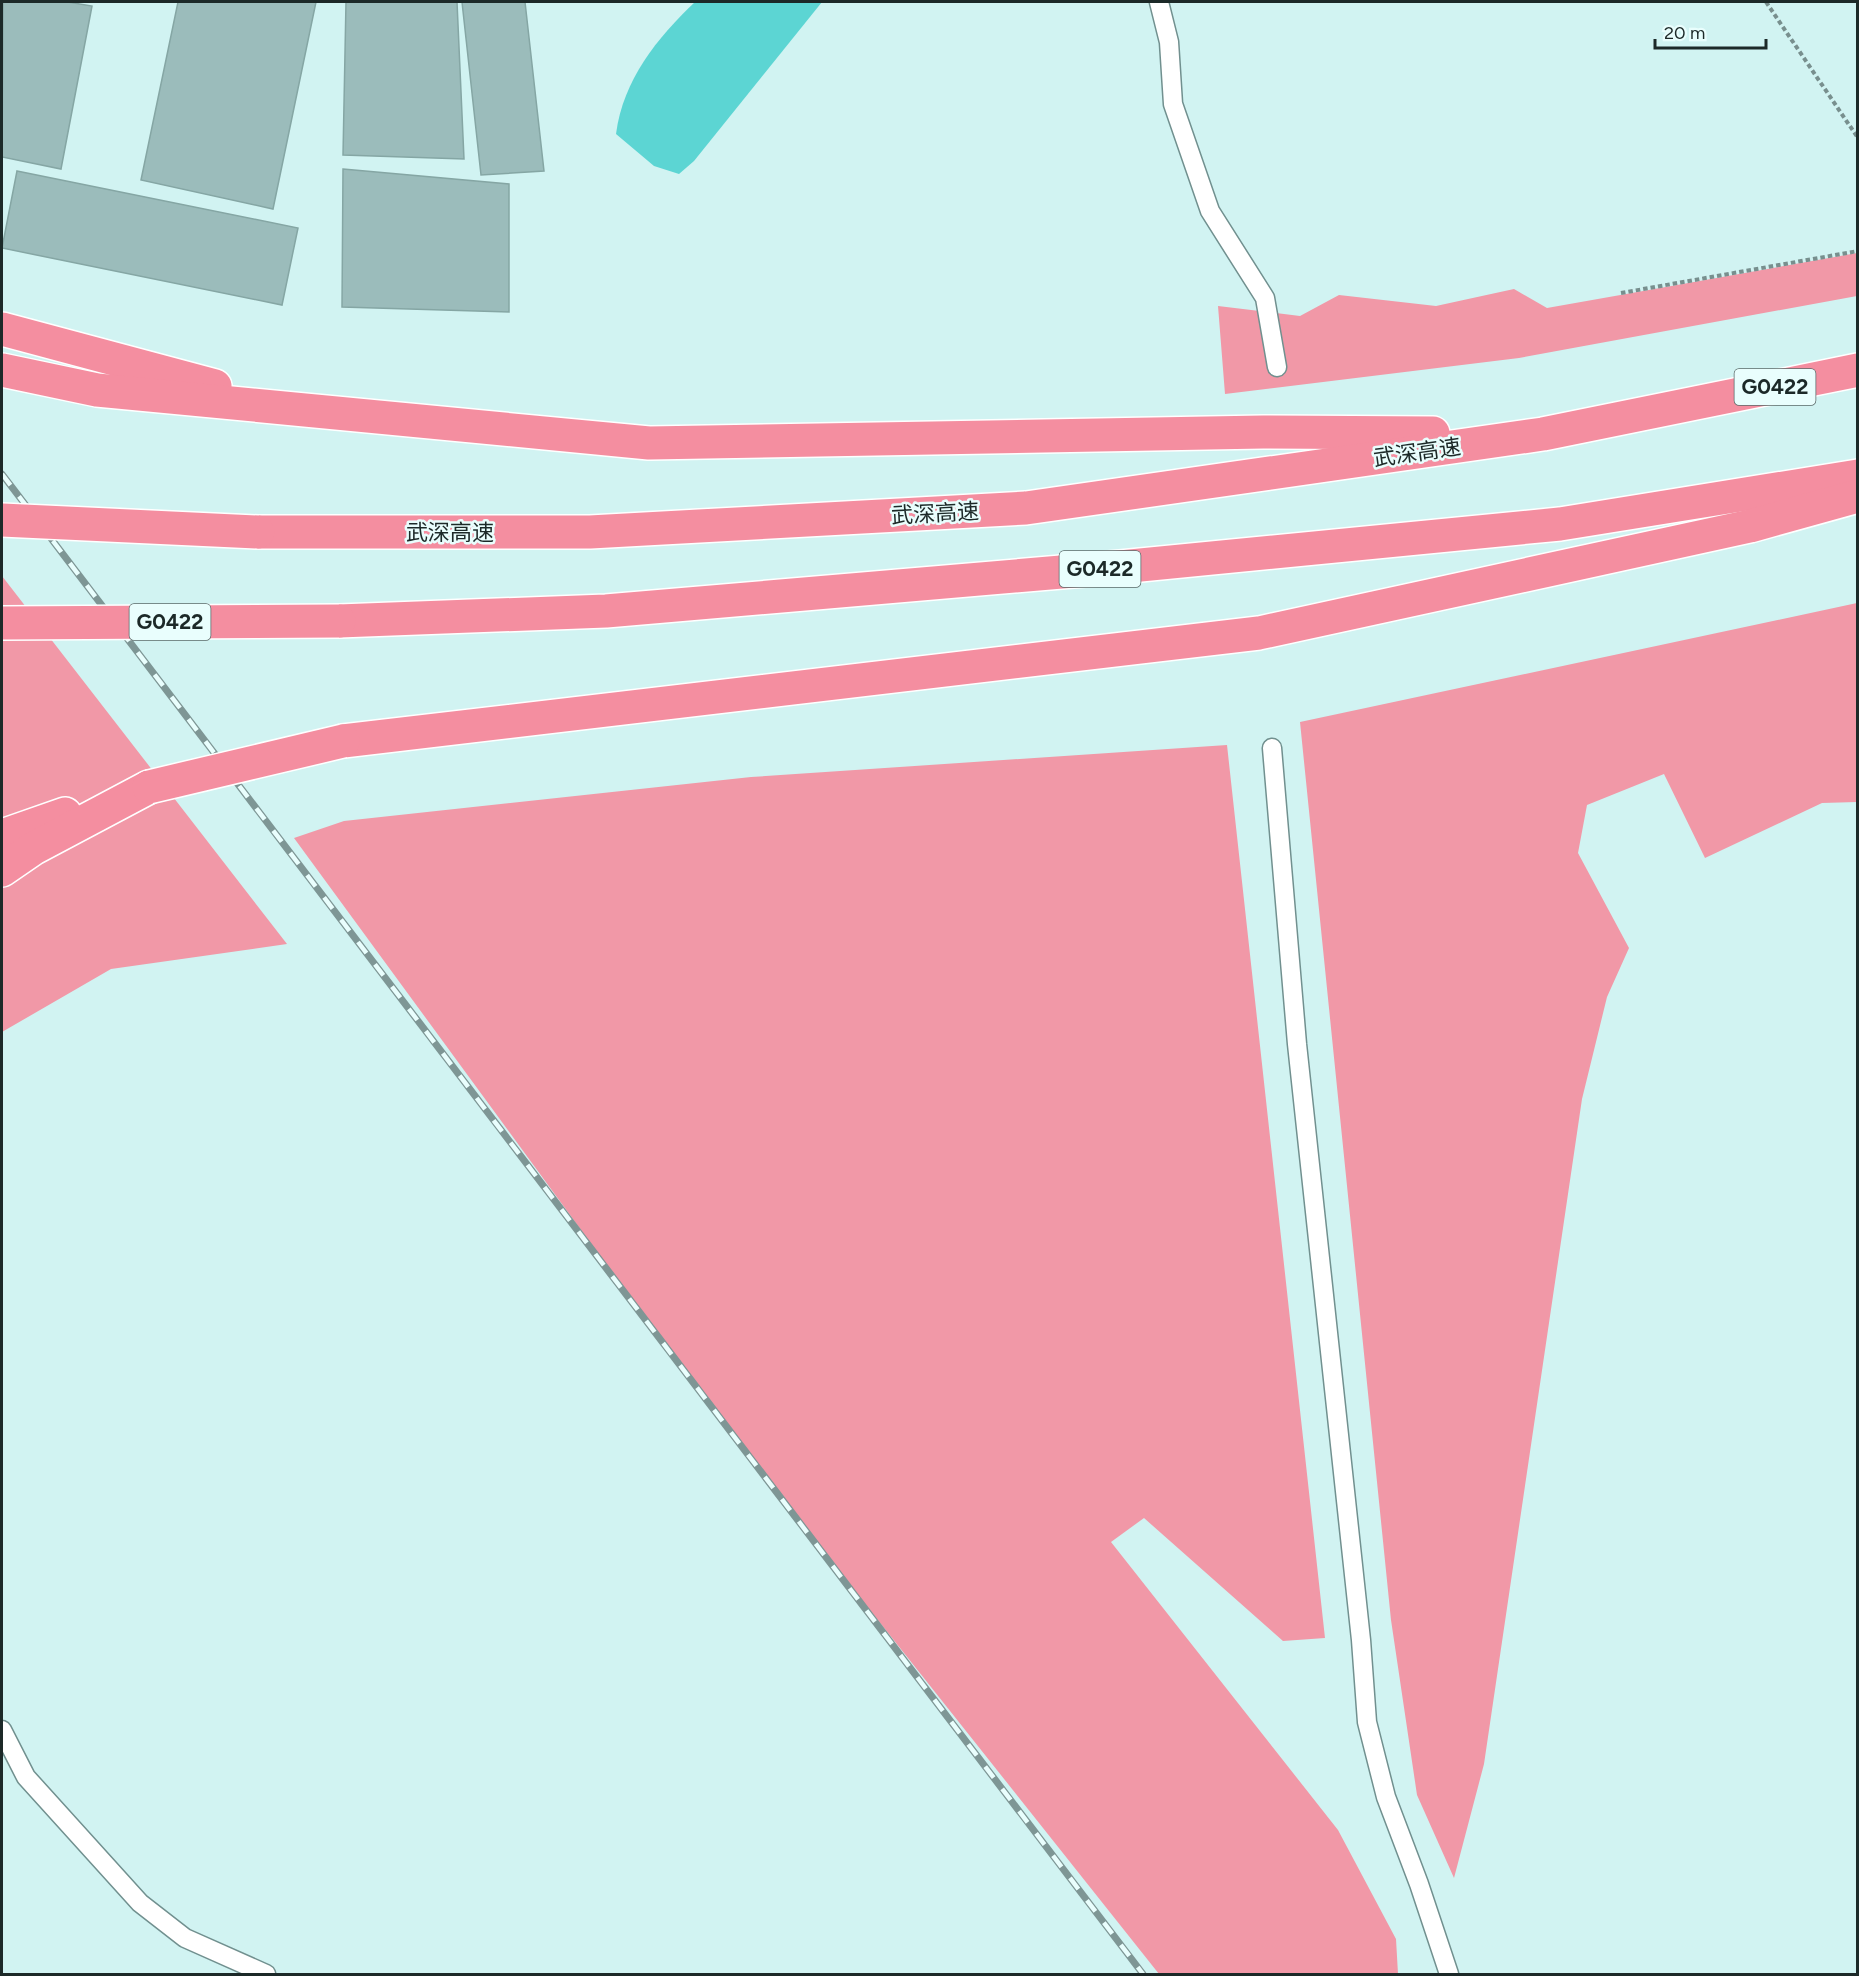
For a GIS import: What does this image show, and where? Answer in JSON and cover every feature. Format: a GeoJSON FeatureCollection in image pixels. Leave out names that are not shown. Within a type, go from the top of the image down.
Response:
{"type":"FeatureCollection","features":[{"type":"Feature","properties":{"kind":"highway"},"geometry":{"type":"LineString","coordinates":[[2,329],[325,414]]}},
{"type":"Feature","properties":{"kind":"highway"},"geometry":{"type":"LineString","coordinates":[[2,370],[97,390],[325,414],[649,443],[1263,432],[1542,434]]}},
{"type":"Feature","properties":{"kind":"highway","name":"武深高速"},"geometry":{"type":"LineString","coordinates":[[2,520],[258,532],[590,532],[1026,507],[1542,434],[1857,370]]}},
{"type":"Feature","properties":{"kind":"highway","name":"G0422"},"geometry":{"type":"LineString","coordinates":[[2,623],[339,621],[606,611],[1120,567],[1560,524],[1857,476]]}},
{"type":"Feature","properties":{"kind":"highway"},"geometry":{"type":"LineString","coordinates":[[2,836],[149,787],[343,741],[1258,633],[1750,526],[1857,496]]}},
{"type":"Feature","properties":{"kind":"highway"},"geometry":{"type":"LineString","coordinates":[[2,870],[34,848],[149,787]]}},
{"type":"Feature","properties":{"kind":"lane"},"geometry":{"type":"LineString","coordinates":[[1159,2],[1169,42],[1173,104],[1196,176],[1210,211],[1265,298],[1277,367]]}},
{"type":"Feature","properties":{"kind":"lane"},"geometry":{"type":"LineString","coordinates":[[1272,748],[1297,1044],[1361,1640],[1367,1722],[1386,1797],[1419,1884],[1449,1974]]}},
{"type":"Feature","properties":{"kind":"lane"},"geometry":{"type":"LineString","coordinates":[[2,1730],[26,1777],[140,1903],[185,1938],[266,1974]]}},
{"type":"Feature","properties":{"kind":"path"},"geometry":{"type":"LineString","coordinates":[[1766,2],[1857,138]]}},
{"type":"Feature","properties":{"kind":"path"},"geometry":{"type":"LineString","coordinates":[[1621,293],[1857,251]]}},
{"type":"Feature","properties":{"kind":"shaded area"},"geometry":{"type":"Polygon","coordinates":[[[1857,253],[1857,296],[1519,358],[1225,394],[1218,306],[1300,316],[1339,295],[1436,306],[1514,289],[1547,308],[1857,253]]]}},
{"type":"Feature","properties":{"kind":"shaded area"},"geometry":{"type":"Polygon","coordinates":[[[2,576],[287,944],[111,969],[2,1032],[2,576]]]}},
{"type":"Feature","properties":{"kind":"shaded area"},"geometry":{"type":"Polygon","coordinates":[[[1857,603],[1857,802],[1822,803],[1705,858],[1664,774],[1587,805],[1578,853],[1629,948],[1607,997],[1582,1099],[1484,1764],[1454,1878],[1417,1795],[1391,1620],[1300,722],[1857,603]]]}},
{"type":"Feature","properties":{"kind":"shaded area"},"geometry":{"type":"Polygon","coordinates":[[[1227,745],[1325,1638],[1283,1641],[1144,1518],[1111,1542],[1338,1830],[1396,1939],[1398,1974],[1159,1974],[734,1439],[294,838],[344,821],[751,777],[1227,745]]]}},
{"type":"Feature","properties":{"kind":"water"},"geometry":{"type":"Polygon","coordinates":[[[695,2],[822,2],[694,161],[679,174],[654,166],[616,134],[626,96],[644,61],[655,45],[695,2]]]}},
{"type":"Feature","properties":{"kind":"building"},"geometry":{"type":"Polygon","coordinates":[[[3,2],[68,2],[92,6],[61,169],[2,157],[3,2]]]}},
{"type":"Feature","properties":{"kind":"building"},"geometry":{"type":"Polygon","coordinates":[[[178,2],[316,2],[273,209],[141,180],[178,2]]]}},
{"type":"Feature","properties":{"kind":"building"},"geometry":{"type":"Polygon","coordinates":[[[346,2],[457,2],[464,159],[343,155],[346,2]]]}},
{"type":"Feature","properties":{"kind":"building"},"geometry":{"type":"Polygon","coordinates":[[[462,2],[525,2],[544,171],[481,175],[462,2]]]}},
{"type":"Feature","properties":{"kind":"building"},"geometry":{"type":"Polygon","coordinates":[[[343,169],[509,184],[509,312],[342,307],[343,169]]]}},
{"type":"Feature","properties":{"kind":"building"},"geometry":{"type":"Polygon","coordinates":[[[17,171],[298,228],[282,305],[2,248],[17,171]]]}},
{"type":"Feature","properties":{"kind":"railway"},"geometry":{"type":"LineString","coordinates":[[2,474],[1143,1974]]}}]}
